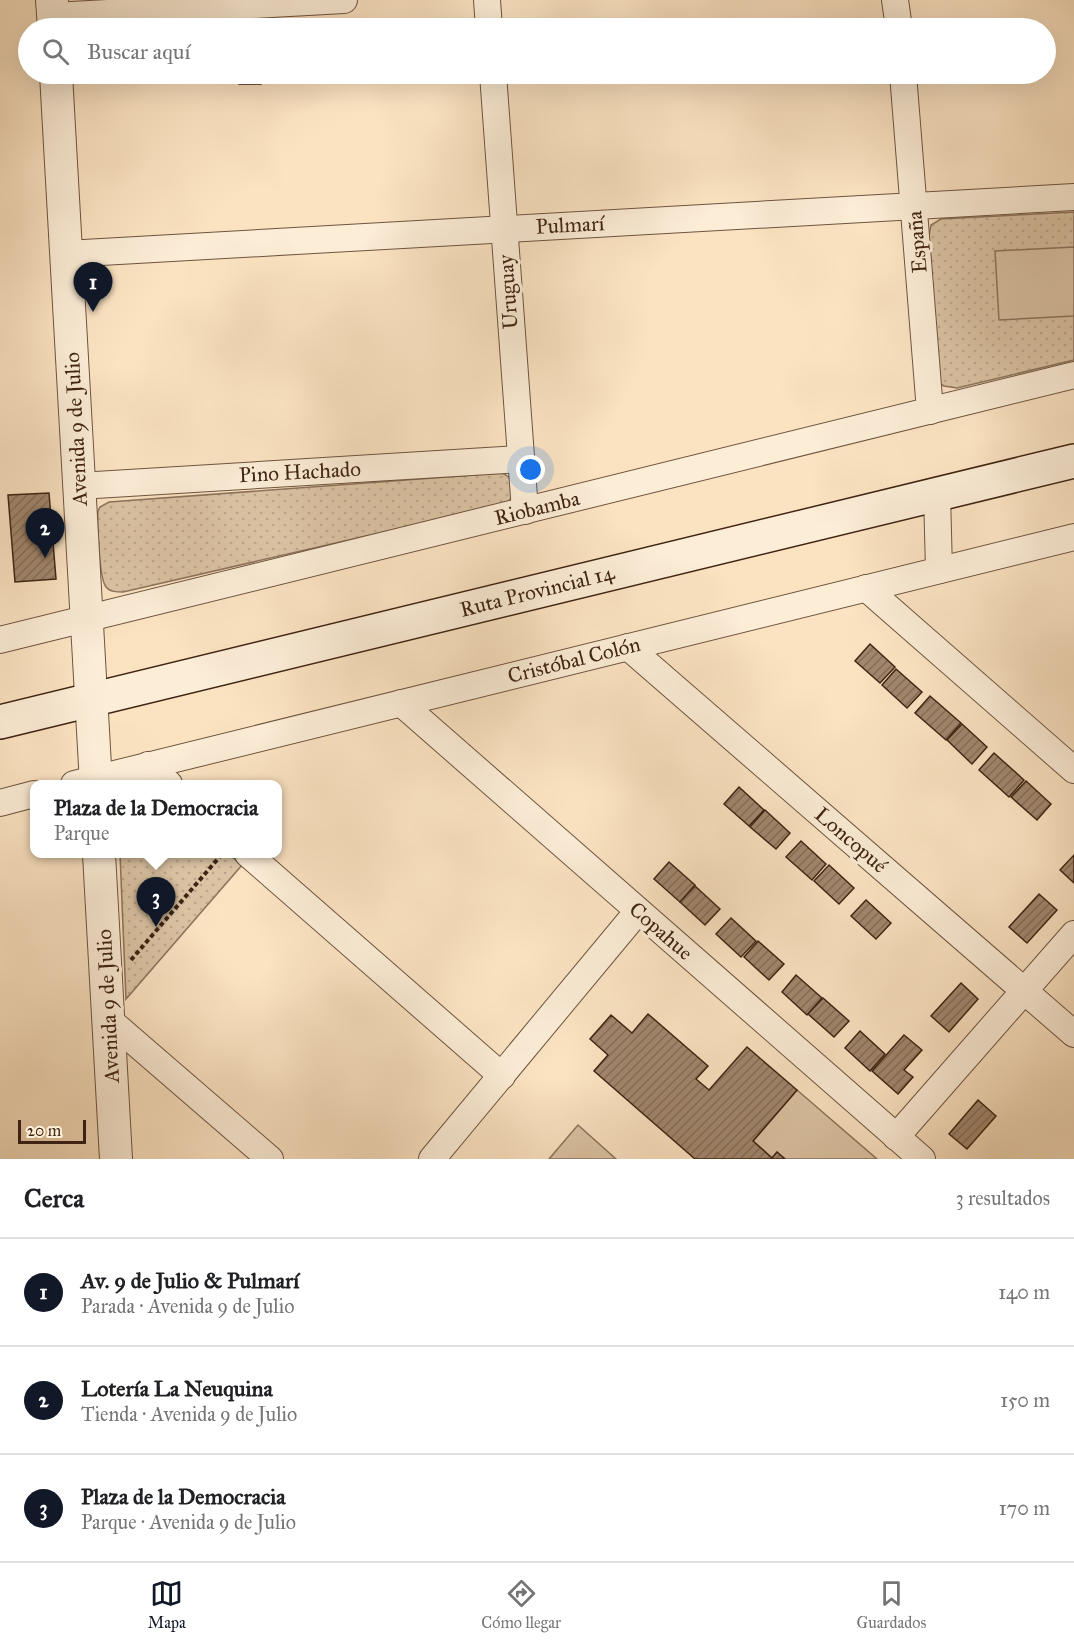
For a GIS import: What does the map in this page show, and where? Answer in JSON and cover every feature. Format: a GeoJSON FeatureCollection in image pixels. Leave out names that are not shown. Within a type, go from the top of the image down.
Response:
{"type":"FeatureCollection","features":[{"type":"Feature","properties":{"kind":"main road","name":"Ruta Provincial 14"},"geometry":{"type":"LineString","coordinates":[[0,722],[1074,461]]}},
{"type":"Feature","properties":{"kind":"street"},"geometry":{"type":"LineString","coordinates":[[53,15],[258,2],[344,0]]}},
{"type":"Feature","properties":{"kind":"street"},"geometry":{"type":"LineString","coordinates":[[488,0],[489,18]]}},
{"type":"Feature","properties":{"kind":"street"},"geometry":{"type":"LineString","coordinates":[[896,0],[899,18]]}},
{"type":"Feature","properties":{"kind":"street","name":"Avenida 9 de Julio"},"geometry":{"type":"LineString","coordinates":[[57,84],[92,699],[88,780]]}},
{"type":"Feature","properties":{"kind":"street","name":"Uruguay"},"geometry":{"type":"LineString","coordinates":[[494,84],[525,511]]}},
{"type":"Feature","properties":{"kind":"street","name":"España"},"geometry":{"type":"LineString","coordinates":[[904,84],[930,411]]}},
{"type":"Feature","properties":{"kind":"street","name":"Pulmarí"},"geometry":{"type":"LineString","coordinates":[[66,254],[1074,197]]}},
{"type":"Feature","properties":{"kind":"street","name":"Riobamba"},"geometry":{"type":"LineString","coordinates":[[0,640],[1074,375]]}},
{"type":"Feature","properties":{"kind":"street","name":"Pino Hachado"},"geometry":{"type":"LineString","coordinates":[[79,486],[520,459]]}},
{"type":"Feature","properties":{"kind":"street"},"geometry":{"type":"LineString","coordinates":[[937,494],[939,570]]}},
{"type":"Feature","properties":{"kind":"street","name":"Cristóbal Colón"},"geometry":{"type":"LineString","coordinates":[[98,780],[148,765],[1074,537]]}},
{"type":"Feature","properties":{"kind":"street"},"geometry":{"type":"LineString","coordinates":[[866,588],[1074,770]]}},
{"type":"Feature","properties":{"kind":"street","name":"Loncopué"},"geometry":{"type":"LineString","coordinates":[[628,647],[1074,1034]]}},
{"type":"Feature","properties":{"kind":"street","name":"Copahue"},"geometry":{"type":"LineString","coordinates":[[401,703],[922,1159]]}},
{"type":"Feature","properties":{"kind":"street"},"geometry":{"type":"LineString","coordinates":[[148,765],[165,780]]}},
{"type":"Feature","properties":{"kind":"street"},"geometry":{"type":"LineString","coordinates":[[0,803],[30,795]]}},
{"type":"Feature","properties":{"kind":"street","name":"Avenida 9 de Julio"},"geometry":{"type":"LineString","coordinates":[[99,858],[116,1159]]}},
{"type":"Feature","properties":{"kind":"street"},"geometry":{"type":"LineString","coordinates":[[253,858],[502,1076]]}},
{"type":"Feature","properties":{"kind":"street"},"geometry":{"type":"LineString","coordinates":[[432,1159],[638,911]]}},
{"type":"Feature","properties":{"kind":"street"},"geometry":{"type":"LineString","coordinates":[[896,1137],[1074,934]]}},
{"type":"Feature","properties":{"kind":"street"},"geometry":{"type":"LineString","coordinates":[[109,1020],[270,1159]]}},
{"type":"Feature","properties":{"kind":"path"},"geometry":{"type":"LineString","coordinates":[[129,963],[219,858]]}},
{"type":"Feature","properties":{"kind":"shaded area"},"geometry":{"type":"Polygon","coordinates":[[[1074,212],[1074,360],[957,388],[939,383],[929,236],[931,225],[941,219],[1074,212]]]}},
{"type":"Feature","properties":{"kind":"shaded area"},"geometry":{"type":"Polygon","coordinates":[[[1074,247],[1074,316],[999,320],[995,251],[1074,247]]]}},
{"type":"Feature","properties":{"kind":"shaded area"},"geometry":{"type":"Polygon","coordinates":[[[501,473],[509,478],[515,495],[501,505],[123,592],[110,590],[104,582],[99,550],[98,511],[100,507],[109,502],[501,473]]]}},
{"type":"Feature","properties":{"kind":"shaded area"},"geometry":{"type":"Polygon","coordinates":[[[120,858],[233,858],[242,865],[126,999],[120,858]]]}},
{"type":"Feature","properties":{"kind":"shaded area"},"geometry":{"type":"Polygon","coordinates":[[[797,1090],[877,1159],[785,1159],[777,1152],[772,1158],[753,1141],[797,1090]]]}},
{"type":"Feature","properties":{"kind":"shaded area"},"geometry":{"type":"Polygon","coordinates":[[[578,1125],[616,1159],[549,1159],[578,1125]]]}},
{"type":"Feature","properties":{"kind":"building"},"geometry":{"type":"Polygon","coordinates":[[[49,493],[56,579],[15,582],[8,495],[49,493]]]}},
{"type":"Feature","properties":{"kind":"building"},"geometry":{"type":"Polygon","coordinates":[[[870,644],[895,667],[880,683],[855,661],[870,644]]]}},
{"type":"Feature","properties":{"kind":"building"},"geometry":{"type":"Polygon","coordinates":[[[896,669],[922,692],[907,708],[882,685],[896,669]]]}},
{"type":"Feature","properties":{"kind":"building"},"geometry":{"type":"Polygon","coordinates":[[[930,696],[961,723],[946,740],[915,713],[930,696]]]}},
{"type":"Feature","properties":{"kind":"building"},"geometry":{"type":"Polygon","coordinates":[[[962,724],[987,747],[972,764],[947,740],[962,724]]]}},
{"type":"Feature","properties":{"kind":"building"},"geometry":{"type":"Polygon","coordinates":[[[994,753],[1024,780],[1009,797],[979,770],[994,753]]]}},
{"type":"Feature","properties":{"kind":"building"},"geometry":{"type":"Polygon","coordinates":[[[1026,781],[1051,804],[1037,820],[1011,797],[1026,781]]]}},
{"type":"Feature","properties":{"kind":"building"},"geometry":{"type":"Polygon","coordinates":[[[739,787],[764,810],[749,826],[724,804],[739,787]]]}},
{"type":"Feature","properties":{"kind":"building"},"geometry":{"type":"Polygon","coordinates":[[[765,810],[790,833],[776,849],[750,827],[765,810]]]}},
{"type":"Feature","properties":{"kind":"building"},"geometry":{"type":"Polygon","coordinates":[[[801,841],[826,864],[812,880],[786,857],[801,841]]]}},
{"type":"Feature","properties":{"kind":"building"},"geometry":{"type":"Polygon","coordinates":[[[1074,855],[1074,883],[1060,870],[1074,855]]]}},
{"type":"Feature","properties":{"kind":"building"},"geometry":{"type":"Polygon","coordinates":[[[669,862],[695,885],[680,902],[654,879],[669,862]]]}},
{"type":"Feature","properties":{"kind":"building"},"geometry":{"type":"Polygon","coordinates":[[[829,865],[854,888],[839,904],[814,881],[829,865]]]}},
{"type":"Feature","properties":{"kind":"building"},"geometry":{"type":"Polygon","coordinates":[[[695,886],[720,909],[705,925],[680,902],[695,886]]]}},
{"type":"Feature","properties":{"kind":"building"},"geometry":{"type":"Polygon","coordinates":[[[1039,894],[1057,910],[1027,943],[1009,927],[1039,894]]]}},
{"type":"Feature","properties":{"kind":"building"},"geometry":{"type":"Polygon","coordinates":[[[866,900],[891,923],[876,939],[851,916],[866,900]]]}},
{"type":"Feature","properties":{"kind":"building"},"geometry":{"type":"Polygon","coordinates":[[[731,918],[756,941],[741,957],[716,934],[731,918]]]}},
{"type":"Feature","properties":{"kind":"building"},"geometry":{"type":"Polygon","coordinates":[[[758,941],[784,964],[769,980],[744,957],[758,941]]]}},
{"type":"Feature","properties":{"kind":"building"},"geometry":{"type":"Polygon","coordinates":[[[796,975],[822,998],[807,1015],[782,992],[796,975]]]}},
{"type":"Feature","properties":{"kind":"building"},"geometry":{"type":"Polygon","coordinates":[[[961,983],[978,999],[949,1032],[931,1016],[961,983]]]}},
{"type":"Feature","properties":{"kind":"building"},"geometry":{"type":"Polygon","coordinates":[[[823,998],[849,1021],[834,1037],[808,1014],[823,998]]]}},
{"type":"Feature","properties":{"kind":"building"},"geometry":{"type":"Polygon","coordinates":[[[648,1014],[708,1066],[696,1079],[709,1090],[747,1047],[797,1090],[753,1141],[772,1158],[777,1152],[785,1159],[695,1159],[594,1071],[608,1055],[590,1039],[611,1015],[632,1033],[648,1014]]]}},
{"type":"Feature","properties":{"kind":"building"},"geometry":{"type":"Polygon","coordinates":[[[860,1031],[885,1054],[870,1071],[845,1048],[860,1031]]]}},
{"type":"Feature","properties":{"kind":"building"},"geometry":{"type":"Polygon","coordinates":[[[904,1035],[922,1050],[904,1070],[913,1077],[898,1094],[872,1071],[904,1035]]]}},
{"type":"Feature","properties":{"kind":"building"},"geometry":{"type":"Polygon","coordinates":[[[978,1100],[996,1116],[967,1149],[949,1134],[978,1100]]]}},
{"type":"Feature","properties":{"kind":"place","name":"Av. 9 de Julio & Pulmarí"},"geometry":{"type":"Point","coordinates":[93,312]}},
{"type":"Feature","properties":{"kind":"place","name":"Lotería La Neuquina"},"geometry":{"type":"Point","coordinates":[45,558]}},
{"type":"Feature","properties":{"kind":"place","name":"Plaza de la Democracia"},"geometry":{"type":"Point","coordinates":[156,927]}}]}
